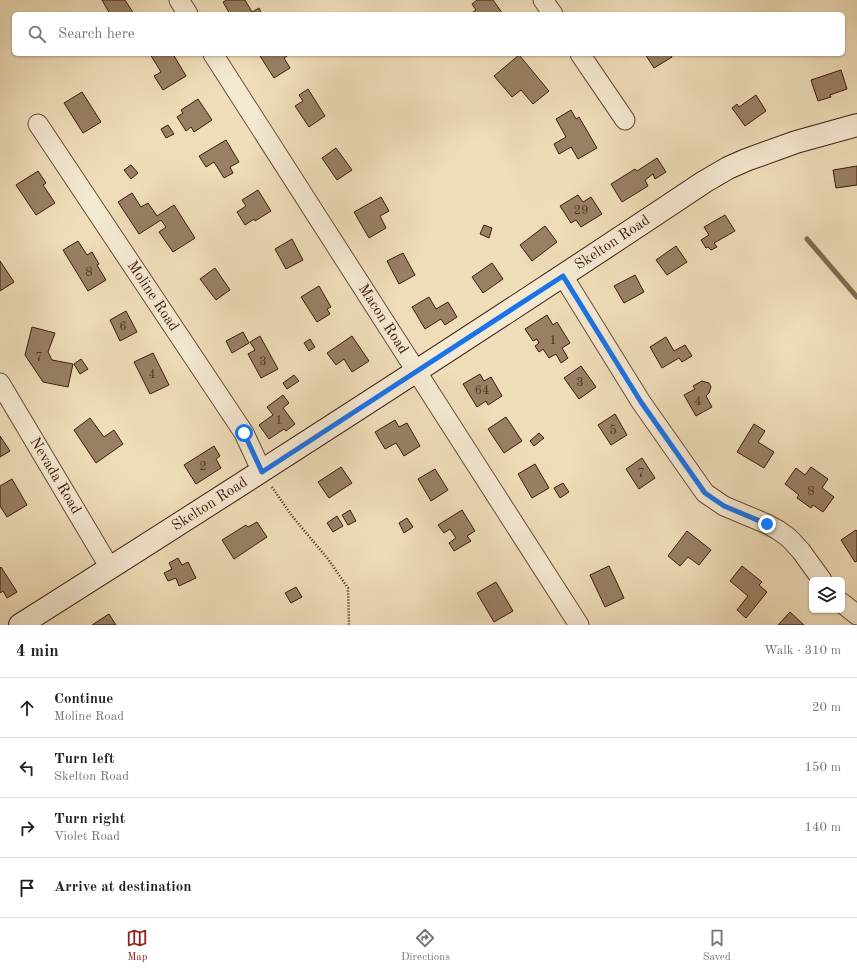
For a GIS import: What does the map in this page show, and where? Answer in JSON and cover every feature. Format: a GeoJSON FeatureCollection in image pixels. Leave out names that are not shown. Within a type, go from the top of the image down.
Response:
{"type":"FeatureCollection","features":[{"type":"Feature","properties":{"kind":"street"},"geometry":{"type":"LineString","coordinates":[[179,0],[187,12]]}},
{"type":"Feature","properties":{"kind":"street"},"geometry":{"type":"LineString","coordinates":[[543,0],[552,12]]}},
{"type":"Feature","properties":{"kind":"street","name":"Macon Road"},"geometry":{"type":"LineString","coordinates":[[214,56],[579,625]]}},
{"type":"Feature","properties":{"kind":"street"},"geometry":{"type":"LineString","coordinates":[[581,56],[625,120]]}},
{"type":"Feature","properties":{"kind":"street","name":"Moline Road"},"geometry":{"type":"LineString","coordinates":[[38,124],[244,433],[262,472]]}},
{"type":"Feature","properties":{"kind":"street","name":"Skelton Road"},"geometry":{"type":"LineString","coordinates":[[20,625],[262,472],[563,276],[697,186],[728,168],[746,160],[796,142],[857,125]]}},
{"type":"Feature","properties":{"kind":"street"},"geometry":{"type":"LineString","coordinates":[[563,276],[641,402],[705,493],[724,506],[767,524],[789,538],[801,551],[820,577]]}},
{"type":"Feature","properties":{"kind":"street","name":"Nevada Road"},"geometry":{"type":"LineString","coordinates":[[0,383],[110,568]]}},
{"type":"Feature","properties":{"kind":"street"},"geometry":{"type":"LineString","coordinates":[[845,605],[857,615]]}},
{"type":"Feature","properties":{"kind":"path"},"geometry":{"type":"LineString","coordinates":[[262,472],[292,516],[328,559],[348,588],[349,625]]}},
{"type":"Feature","properties":{"kind":"building"},"geometry":{"type":"Polygon","coordinates":[[[102,0],[125,0],[133,12],[109,12],[102,0]]]}},
{"type":"Feature","properties":{"kind":"building"},"geometry":{"type":"Polygon","coordinates":[[[227,0],[245,0],[252,12],[229,12],[223,2],[227,0]]]}},
{"type":"Feature","properties":{"kind":"building"},"geometry":{"type":"Polygon","coordinates":[[[477,0],[493,0],[502,12],[473,12],[476,10],[472,4],[477,0]]]}},
{"type":"Feature","properties":{"kind":"building"},"geometry":{"type":"Polygon","coordinates":[[[259,8],[261,12],[252,12],[259,8]]]}},
{"type":"Feature","properties":{"kind":"building"},"geometry":{"type":"Polygon","coordinates":[[[151,56],[174,56],[186,76],[163,90],[154,76],[161,72],[151,56]]]}},
{"type":"Feature","properties":{"kind":"building"},"geometry":{"type":"Polygon","coordinates":[[[260,56],[287,56],[284,58],[290,68],[274,78],[260,56]]]}},
{"type":"Feature","properties":{"kind":"building"},"geometry":{"type":"Polygon","coordinates":[[[518,56],[520,56],[549,91],[533,104],[521,90],[512,97],[494,76],[518,56]]]}},
{"type":"Feature","properties":{"kind":"building"},"geometry":{"type":"Polygon","coordinates":[[[646,56],[672,57],[654,68],[646,56]]]}},
{"type":"Feature","properties":{"kind":"building"},"geometry":{"type":"Polygon","coordinates":[[[841,70],[847,89],[830,95],[831,97],[818,101],[811,80],[841,70]]]}},
{"type":"Feature","properties":{"kind":"building"},"geometry":{"type":"Polygon","coordinates":[[[308,89],[325,116],[309,127],[295,106],[303,101],[299,95],[308,89]]]}},
{"type":"Feature","properties":{"kind":"building"},"geometry":{"type":"Polygon","coordinates":[[[82,92],[101,122],[83,133],[64,103],[82,92]]]}},
{"type":"Feature","properties":{"kind":"building"},"geometry":{"type":"Polygon","coordinates":[[[756,95],[766,111],[745,126],[732,108],[737,104],[739,107],[756,95]]]}},
{"type":"Feature","properties":{"kind":"building"},"geometry":{"type":"Polygon","coordinates":[[[198,99],[212,120],[194,132],[191,127],[186,131],[177,117],[183,113],[181,110],[198,99]]]}},
{"type":"Feature","properties":{"kind":"building"},"geometry":{"type":"Polygon","coordinates":[[[571,110],[576,119],[579,117],[597,148],[578,159],[571,147],[559,154],[554,144],[566,137],[556,119],[571,110]]]}},
{"type":"Feature","properties":{"kind":"building"},"geometry":{"type":"Polygon","coordinates":[[[168,125],[174,134],[166,138],[161,129],[168,125]]]}},
{"type":"Feature","properties":{"kind":"building"},"geometry":{"type":"Polygon","coordinates":[[[226,140],[239,162],[230,167],[233,173],[224,178],[214,162],[206,167],[199,156],[226,140]]]}},
{"type":"Feature","properties":{"kind":"building"},"geometry":{"type":"Polygon","coordinates":[[[336,148],[352,170],[337,180],[322,158],[336,148]]]}},
{"type":"Feature","properties":{"kind":"building"},"geometry":{"type":"Polygon","coordinates":[[[657,158],[666,172],[655,179],[653,174],[645,180],[648,186],[622,202],[611,184],[635,169],[637,171],[657,158]]]}},
{"type":"Feature","properties":{"kind":"building"},"geometry":{"type":"Polygon","coordinates":[[[131,165],[138,173],[131,179],[124,170],[131,165]]]}},
{"type":"Feature","properties":{"kind":"building"},"geometry":{"type":"Polygon","coordinates":[[[857,166],[857,185],[836,188],[833,170],[857,166]]]}},
{"type":"Feature","properties":{"kind":"building"},"geometry":{"type":"Polygon","coordinates":[[[38,171],[46,183],[43,185],[55,203],[36,215],[16,185],[38,171]]]}},
{"type":"Feature","properties":{"kind":"building"},"geometry":{"type":"Polygon","coordinates":[[[258,190],[271,211],[255,221],[254,219],[245,225],[237,212],[246,206],[242,200],[258,190]]]}},
{"type":"Feature","properties":{"kind":"building"},"geometry":{"type":"Polygon","coordinates":[[[132,193],[141,207],[148,203],[157,216],[174,205],[195,238],[173,252],[159,232],[166,227],[161,220],[139,234],[118,202],[132,193]]]}},
{"type":"Feature","properties":{"kind":"building"},"geometry":{"type":"Polygon","coordinates":[[[578,195],[583,202],[591,197],[602,214],[581,227],[576,220],[571,223],[560,206],[578,195]]]}},
{"type":"Feature","properties":{"kind":"building"},"geometry":{"type":"Polygon","coordinates":[[[381,197],[389,211],[380,216],[386,228],[369,238],[354,212],[381,197]]]}},
{"type":"Feature","properties":{"kind":"building"},"geometry":{"type":"Polygon","coordinates":[[[725,215],[735,231],[714,243],[717,247],[711,250],[708,247],[706,248],[701,240],[709,235],[704,227],[725,215]]]}},
{"type":"Feature","properties":{"kind":"building"},"geometry":{"type":"Polygon","coordinates":[[[484,225],[492,228],[489,238],[480,234],[484,225]]]}},
{"type":"Feature","properties":{"kind":"building"},"geometry":{"type":"Polygon","coordinates":[[[545,226],[557,242],[532,261],[520,245],[545,226]]]}},
{"type":"Feature","properties":{"kind":"building"},"geometry":{"type":"Polygon","coordinates":[[[292,239],[303,260],[286,269],[275,249],[292,239]]]}},
{"type":"Feature","properties":{"kind":"building"},"geometry":{"type":"Polygon","coordinates":[[[78,241],[87,255],[92,252],[99,264],[97,265],[106,280],[88,291],[63,250],[78,241]]]}},
{"type":"Feature","properties":{"kind":"building"},"geometry":{"type":"Polygon","coordinates":[[[676,246],[687,262],[667,275],[656,260],[676,246]]]}},
{"type":"Feature","properties":{"kind":"building"},"geometry":{"type":"Polygon","coordinates":[[[403,253],[415,275],[399,284],[387,261],[403,253]]]}},
{"type":"Feature","properties":{"kind":"building"},"geometry":{"type":"Polygon","coordinates":[[[0,261],[14,282],[0,291],[0,261]]]}},
{"type":"Feature","properties":{"kind":"building"},"geometry":{"type":"Polygon","coordinates":[[[492,263],[503,279],[483,293],[472,277],[492,263]]]}},
{"type":"Feature","properties":{"kind":"building"},"geometry":{"type":"Polygon","coordinates":[[[215,268],[230,290],[216,300],[200,279],[215,268]]]}},
{"type":"Feature","properties":{"kind":"building"},"geometry":{"type":"Polygon","coordinates":[[[635,275],[644,292],[624,303],[614,286],[635,275]]]}},
{"type":"Feature","properties":{"kind":"building"},"geometry":{"type":"Polygon","coordinates":[[[319,286],[331,307],[327,309],[330,314],[317,322],[301,297],[319,286]]]}},
{"type":"Feature","properties":{"kind":"building"},"geometry":{"type":"Polygon","coordinates":[[[429,297],[436,309],[448,302],[457,317],[445,325],[441,319],[425,329],[412,307],[429,297]]]}},
{"type":"Feature","properties":{"kind":"building"},"geometry":{"type":"Polygon","coordinates":[[[126,311],[137,332],[120,341],[110,320],[126,311]]]}},
{"type":"Feature","properties":{"kind":"building"},"geometry":{"type":"Polygon","coordinates":[[[547,315],[553,325],[557,322],[570,343],[562,348],[568,358],[561,363],[556,354],[549,358],[543,349],[539,352],[535,346],[539,343],[537,339],[533,341],[525,329],[547,315]]]}},
{"type":"Feature","properties":{"kind":"building"},"geometry":{"type":"Polygon","coordinates":[[[32,327],[55,333],[48,352],[52,360],[73,364],[68,387],[43,382],[25,355],[32,327]]]}},
{"type":"Feature","properties":{"kind":"building"},"geometry":{"type":"Polygon","coordinates":[[[243,332],[249,343],[232,353],[226,341],[243,332]]]}},
{"type":"Feature","properties":{"kind":"building"},"geometry":{"type":"Polygon","coordinates":[[[260,336],[278,369],[261,378],[248,354],[255,350],[250,342],[260,336]]]}},
{"type":"Feature","properties":{"kind":"building"},"geometry":{"type":"Polygon","coordinates":[[[352,336],[369,361],[352,372],[344,359],[336,365],[327,353],[352,336]]]}},
{"type":"Feature","properties":{"kind":"building"},"geometry":{"type":"Polygon","coordinates":[[[666,337],[674,351],[685,345],[692,356],[682,362],[679,358],[662,368],[650,347],[666,337]]]}},
{"type":"Feature","properties":{"kind":"building"},"geometry":{"type":"Polygon","coordinates":[[[310,339],[315,347],[309,351],[304,343],[310,339]]]}},
{"type":"Feature","properties":{"kind":"building"},"geometry":{"type":"Polygon","coordinates":[[[153,353],[169,385],[150,394],[134,362],[153,353]]]}},
{"type":"Feature","properties":{"kind":"building"},"geometry":{"type":"Polygon","coordinates":[[[81,359],[88,369],[80,374],[74,364],[81,359]]]}},
{"type":"Feature","properties":{"kind":"building"},"geometry":{"type":"Polygon","coordinates":[[[581,366],[596,387],[579,399],[564,378],[581,366]]]}},
{"type":"Feature","properties":{"kind":"building"},"geometry":{"type":"Polygon","coordinates":[[[480,374],[484,381],[491,377],[502,396],[488,405],[486,401],[477,407],[463,384],[480,374]]]}},
{"type":"Feature","properties":{"kind":"building"},"geometry":{"type":"Polygon","coordinates":[[[294,375],[299,381],[287,389],[283,383],[294,375]]]}},
{"type":"Feature","properties":{"kind":"building"},"geometry":{"type":"Polygon","coordinates":[[[702,381],[709,383],[711,387],[706,396],[712,407],[696,416],[684,395],[695,389],[693,386],[702,381]]]}},
{"type":"Feature","properties":{"kind":"building"},"geometry":{"type":"Polygon","coordinates":[[[283,395],[289,403],[283,408],[295,424],[286,431],[284,429],[269,439],[259,425],[273,415],[267,407],[283,395]]]}},
{"type":"Feature","properties":{"kind":"building"},"geometry":{"type":"Polygon","coordinates":[[[615,414],[627,435],[611,445],[598,425],[615,414]]]}},
{"type":"Feature","properties":{"kind":"building"},"geometry":{"type":"Polygon","coordinates":[[[506,417],[522,441],[504,453],[488,429],[506,417]]]}},
{"type":"Feature","properties":{"kind":"building"},"geometry":{"type":"Polygon","coordinates":[[[90,418],[104,437],[114,430],[123,444],[96,463],[74,430],[90,418]]]}},
{"type":"Feature","properties":{"kind":"building"},"geometry":{"type":"Polygon","coordinates":[[[395,420],[399,427],[407,423],[420,446],[404,456],[396,443],[385,449],[375,432],[395,420]]]}},
{"type":"Feature","properties":{"kind":"building"},"geometry":{"type":"Polygon","coordinates":[[[754,424],[765,431],[758,442],[774,452],[764,468],[737,452],[754,424]]]}},
{"type":"Feature","properties":{"kind":"building"},"geometry":{"type":"Polygon","coordinates":[[[539,433],[544,438],[534,446],[530,441],[539,433]]]}},
{"type":"Feature","properties":{"kind":"building"},"geometry":{"type":"Polygon","coordinates":[[[0,436],[10,451],[0,457],[0,436]]]}},
{"type":"Feature","properties":{"kind":"building"},"geometry":{"type":"Polygon","coordinates":[[[214,446],[220,456],[216,459],[221,468],[196,484],[184,465],[214,446]]]}},
{"type":"Feature","properties":{"kind":"building"},"geometry":{"type":"Polygon","coordinates":[[[642,458],[655,478],[639,489],[626,469],[642,458]]]}},
{"type":"Feature","properties":{"kind":"building"},"geometry":{"type":"Polygon","coordinates":[[[535,464],[549,488],[532,498],[518,474],[535,464]]]}},
{"type":"Feature","properties":{"kind":"building"},"geometry":{"type":"Polygon","coordinates":[[[341,467],[352,483],[329,498],[318,482],[341,467]]]}},
{"type":"Feature","properties":{"kind":"building"},"geometry":{"type":"Polygon","coordinates":[[[811,467],[828,479],[822,488],[834,497],[823,512],[813,505],[811,508],[797,498],[799,495],[785,484],[796,468],[805,475],[811,467]]]}},
{"type":"Feature","properties":{"kind":"building"},"geometry":{"type":"Polygon","coordinates":[[[435,469],[448,490],[431,501],[418,479],[435,469]]]}},
{"type":"Feature","properties":{"kind":"building"},"geometry":{"type":"Polygon","coordinates":[[[12,479],[27,505],[7,517],[0,506],[0,486],[12,479]]]}},
{"type":"Feature","properties":{"kind":"building"},"geometry":{"type":"Polygon","coordinates":[[[563,483],[569,492],[560,498],[554,488],[563,483]]]}},
{"type":"Feature","properties":{"kind":"building"},"geometry":{"type":"Polygon","coordinates":[[[350,510],[356,521],[348,525],[342,515],[350,510]]]}},
{"type":"Feature","properties":{"kind":"building"},"geometry":{"type":"Polygon","coordinates":[[[462,510],[475,531],[467,536],[471,541],[454,551],[449,543],[456,538],[450,529],[444,533],[438,525],[462,510]]]}},
{"type":"Feature","properties":{"kind":"building"},"geometry":{"type":"Polygon","coordinates":[[[337,516],[343,526],[333,532],[327,523],[337,516]]]}},
{"type":"Feature","properties":{"kind":"building"},"geometry":{"type":"Polygon","coordinates":[[[407,518],[413,527],[404,533],[399,523],[407,518]]]}},
{"type":"Feature","properties":{"kind":"building"},"geometry":{"type":"Polygon","coordinates":[[[257,522],[267,537],[234,559],[222,540],[246,525],[248,527],[257,522]]]}},
{"type":"Feature","properties":{"kind":"building"},"geometry":{"type":"Polygon","coordinates":[[[856,530],[857,561],[855,562],[841,540],[856,530]]]}},
{"type":"Feature","properties":{"kind":"building"},"geometry":{"type":"Polygon","coordinates":[[[687,531],[711,550],[699,565],[688,557],[680,566],[668,556],[687,531]]]}},
{"type":"Feature","properties":{"kind":"building"},"geometry":{"type":"Polygon","coordinates":[[[178,558],[182,565],[188,562],[196,578],[179,586],[176,578],[168,581],[164,573],[172,569],[169,563],[178,558]]]}},
{"type":"Feature","properties":{"kind":"building"},"geometry":{"type":"Polygon","coordinates":[[[609,566],[624,598],[605,607],[590,575],[609,566]]]}},
{"type":"Feature","properties":{"kind":"building"},"geometry":{"type":"Polygon","coordinates":[[[742,566],[762,582],[759,585],[767,592],[746,618],[737,610],[748,596],[730,581],[742,566]]]}},
{"type":"Feature","properties":{"kind":"building"},"geometry":{"type":"Polygon","coordinates":[[[1,567],[17,592],[7,598],[3,591],[0,593],[1,567]]]}},
{"type":"Feature","properties":{"kind":"building"},"geometry":{"type":"Polygon","coordinates":[[[496,582],[513,611],[494,622],[477,593],[496,582]]]}},
{"type":"Feature","properties":{"kind":"building"},"geometry":{"type":"Polygon","coordinates":[[[296,587],[302,597],[291,603],[285,593],[296,587]]]}},
{"type":"Feature","properties":{"kind":"building"},"geometry":{"type":"Polygon","coordinates":[[[790,612],[804,625],[778,625],[790,612]]]}},
{"type":"Feature","properties":{"kind":"building"},"geometry":{"type":"Polygon","coordinates":[[[109,614],[116,625],[92,625],[109,614]]]}},
{"type":"Feature","properties":{"kind":"waterway"},"geometry":{"type":"LineString","coordinates":[[807,239],[857,297]]}},
{"type":"Feature","properties":{"kind":"route"},"geometry":{"type":"LineString","coordinates":[[244,433],[262,472],[563,276],[641,402],[699,486],[705,493],[718,503],[767,524]]}}]}
